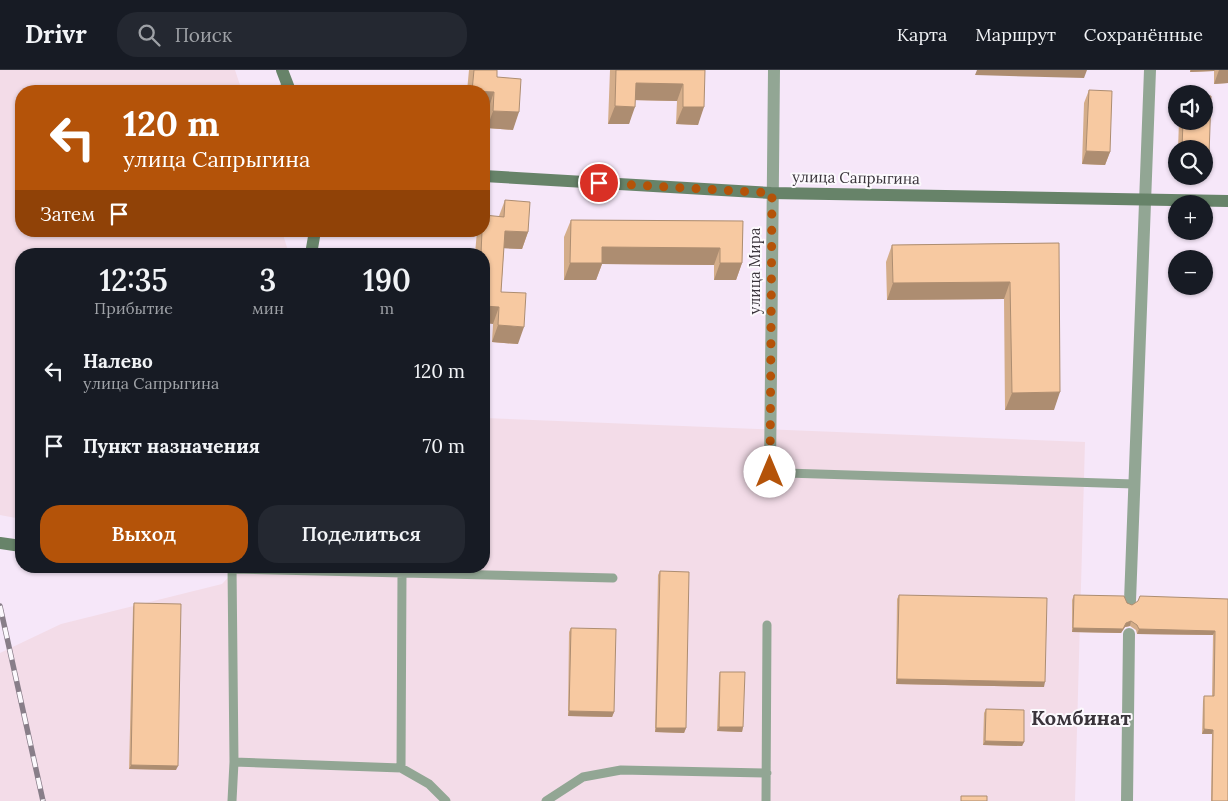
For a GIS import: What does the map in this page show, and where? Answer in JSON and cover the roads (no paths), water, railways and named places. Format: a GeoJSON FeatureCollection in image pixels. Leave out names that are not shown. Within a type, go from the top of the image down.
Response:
{"type":"FeatureCollection","features":[{"type":"Feature","properties":{"kind":"street"},"geometry":{"type":"LineString","coordinates":[[282,70],[288,85]]}},
{"type":"Feature","properties":{"kind":"street","name":"улица Мира"},"geometry":{"type":"LineString","coordinates":[[764,472],[774,70]]}},
{"type":"Feature","properties":{"kind":"street"},"geometry":{"type":"LineString","coordinates":[[1130,601],[1150,70]]}},
{"type":"Feature","properties":{"kind":"street","name":"улица Сапрыгина"},"geometry":{"type":"LineString","coordinates":[[490,176],[772,193],[1228,202]]}},
{"type":"Feature","properties":{"kind":"street"},"geometry":{"type":"LineString","coordinates":[[0,542],[15,545]]}},
{"type":"Feature","properties":{"kind":"street"},"geometry":{"type":"LineString","coordinates":[[1126,801],[1129,634]]}},
{"type":"Feature","properties":{"kind":"lane"},"geometry":{"type":"LineString","coordinates":[[764,472],[1134,484]]}},
{"type":"Feature","properties":{"kind":"lane"},"geometry":{"type":"LineString","coordinates":[[232,573],[234,762],[232,801]]}},
{"type":"Feature","properties":{"kind":"lane"},"geometry":{"type":"LineString","coordinates":[[401,768],[402,573],[612,578]]}},
{"type":"Feature","properties":{"kind":"lane"},"geometry":{"type":"LineString","coordinates":[[766,801],[767,625]]}},
{"type":"Feature","properties":{"kind":"lane"},"geometry":{"type":"LineString","coordinates":[[234,762],[401,768],[429,784],[446,801]]}},
{"type":"Feature","properties":{"kind":"lane"},"geometry":{"type":"LineString","coordinates":[[546,801],[583,777],[621,770],[767,773]]}},
{"type":"Feature","properties":{"kind":"railway"},"geometry":{"type":"LineString","coordinates":[[0,606],[43,801]]}},
{"type":"Feature","properties":{"kind":"district","name":"Комбинат"},"geometry":{"type":"Point","coordinates":[1081,718]}}]}
